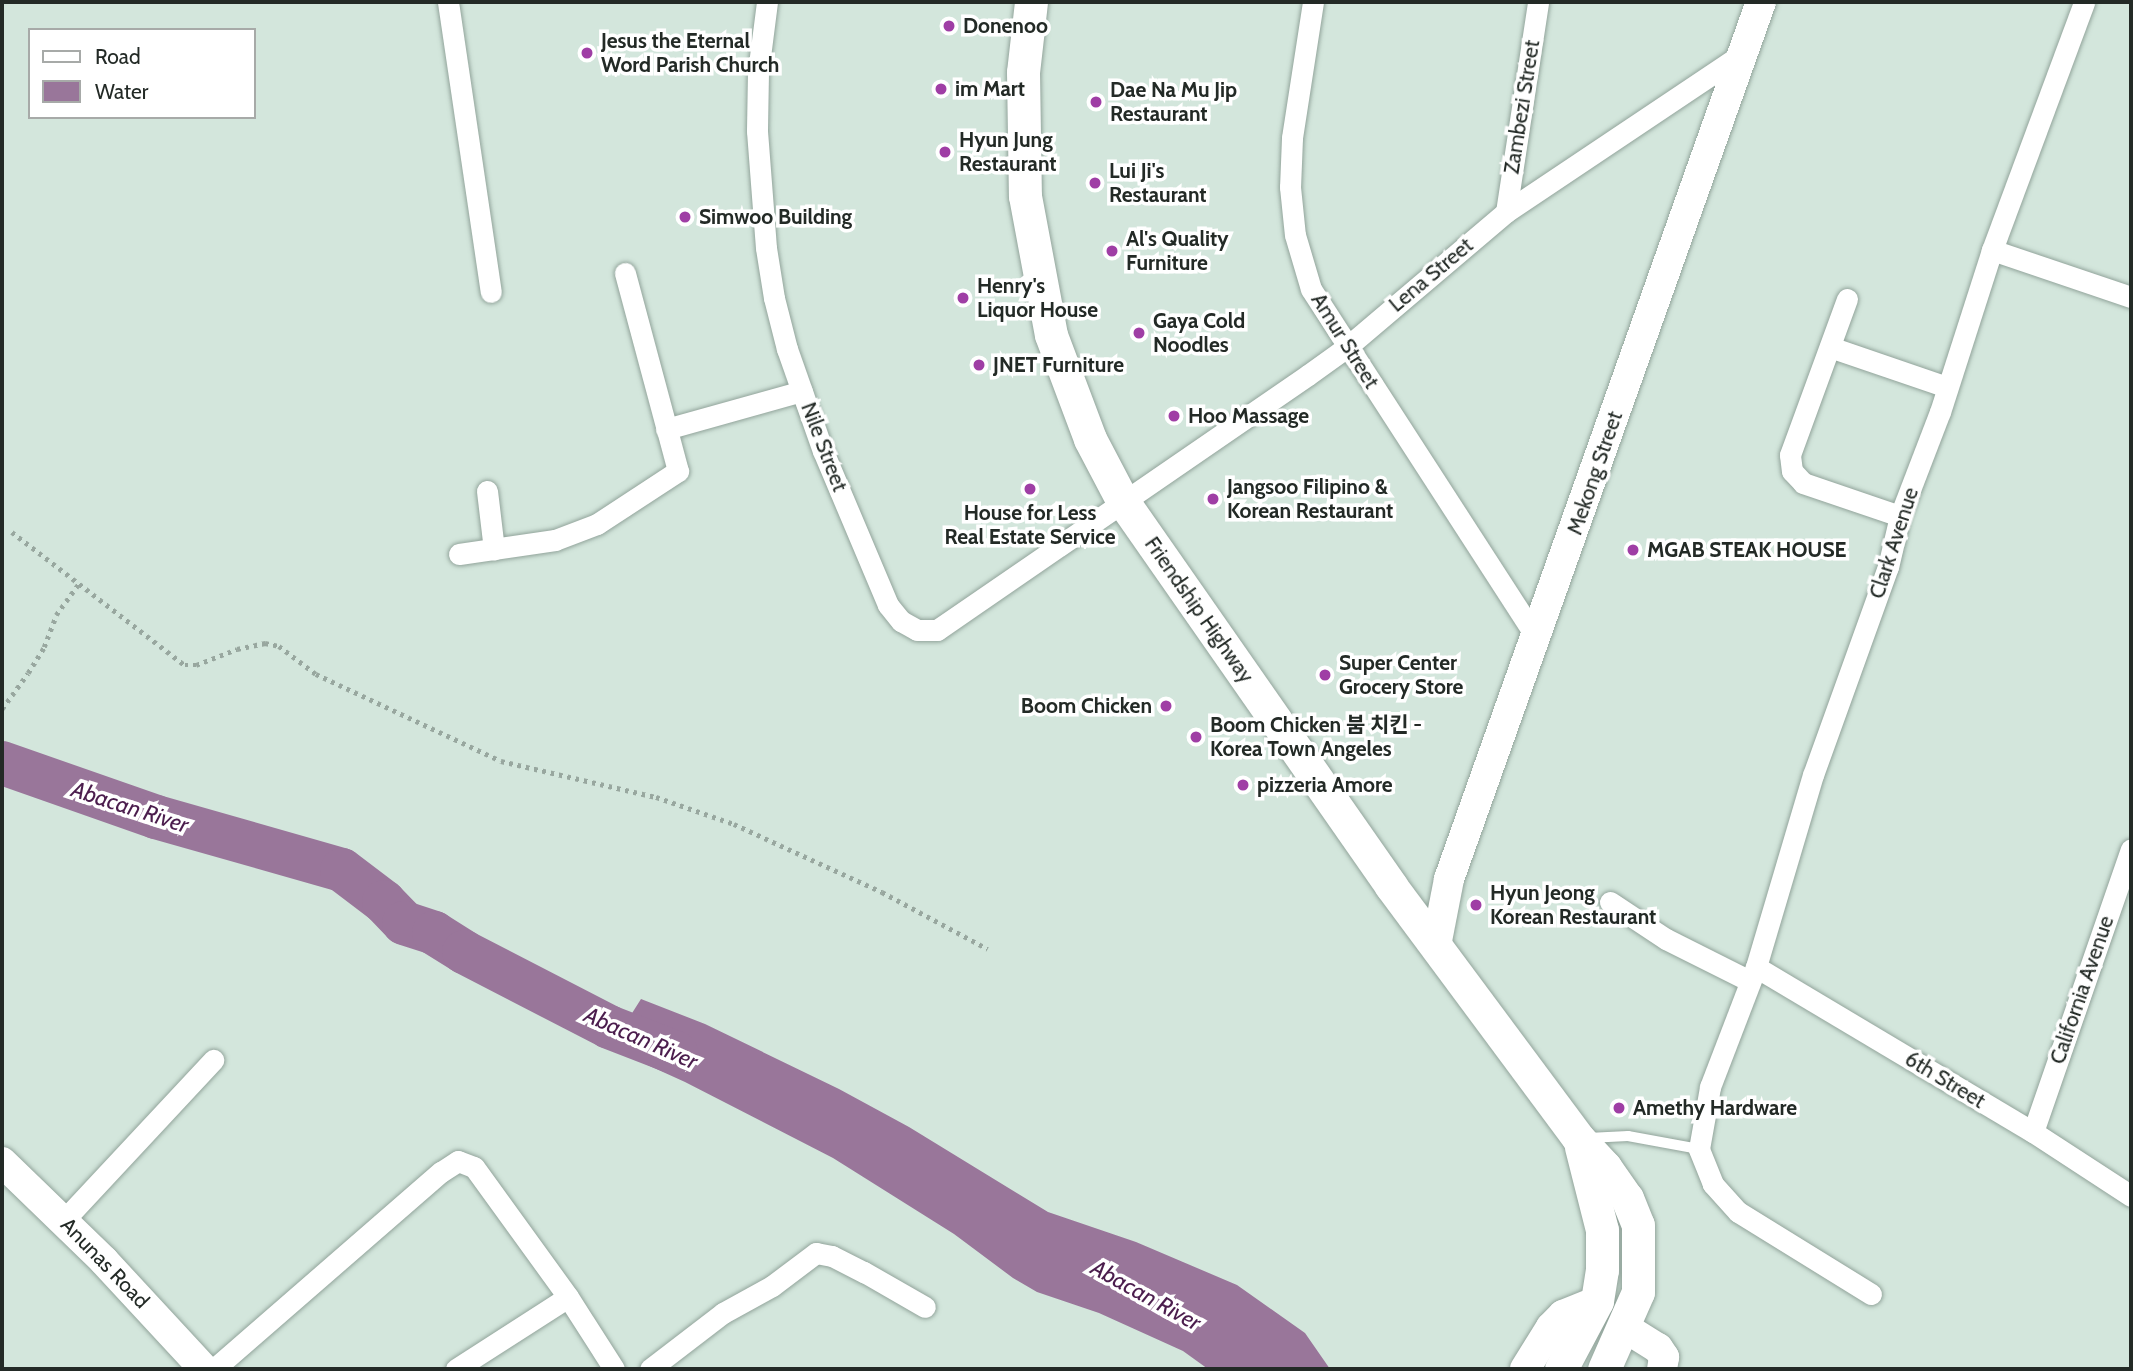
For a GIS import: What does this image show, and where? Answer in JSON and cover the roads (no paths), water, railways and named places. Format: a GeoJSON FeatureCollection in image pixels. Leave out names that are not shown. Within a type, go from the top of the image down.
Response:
{"type":"FeatureCollection","features":[{"type":"Feature","properties":{"kind":"main road","name":"Friendship Highway"},"geometry":{"type":"LineString","coordinates":[[1031,2],[1023,72],[1025,196],[1051,335],[1090,439],[1122,500],[1436,946],[1578,1138],[1605,1167],[1627,1198],[1638,1225],[1638,1292],[1613,1351]]}},
{"type":"Feature","properties":{"kind":"main road","name":"Friendship Highway"},"geometry":{"type":"LineString","coordinates":[[1567,1357],[1597,1301],[1602,1270],[1601,1230],[1595,1196],[1578,1138]]}},
{"type":"Feature","properties":{"kind":"street"},"geometry":{"type":"LineString","coordinates":[[448,2],[491,292]]}},
{"type":"Feature","properties":{"kind":"street","name":"Nile Street"},"geometry":{"type":"LineString","coordinates":[[767,2],[758,72],[759,181],[774,298],[823,452],[888,605],[901,621],[917,630],[937,630],[1122,500]]}},
{"type":"Feature","properties":{"kind":"street","name":"Amur Street"},"geometry":{"type":"LineString","coordinates":[[1314,2],[1292,138],[1290,187],[1296,235],[1311,289],[1537,638]]}},
{"type":"Feature","properties":{"kind":"street","name":"Zambezi Street"},"geometry":{"type":"LineString","coordinates":[[1506,212],[1538,2]]}},
{"type":"Feature","properties":{"kind":"street","name":"Mekong Street"},"geometry":{"type":"LineString","coordinates":[[1436,946],[1449,879],[1537,638],[1761,2]]}},
{"type":"Feature","properties":{"kind":"street","name":"Clark Avenue"},"geometry":{"type":"LineString","coordinates":[[1699,1149],[1710,1087],[1753,974],[1813,775],[1888,567],[1900,516],[1947,387],[1992,250],[2084,2]]}},
{"type":"Feature","properties":{"kind":"street","name":"Lena Street"},"geometry":{"type":"LineString","coordinates":[[1122,500],[1347,346],[1506,212],[1742,54]]}},
{"type":"Feature","properties":{"kind":"street"},"geometry":{"type":"LineString","coordinates":[[1992,250],[2131,297]]}},
{"type":"Feature","properties":{"kind":"street"},"geometry":{"type":"LineString","coordinates":[[459,554],[555,540],[597,524],[678,471],[625,274]]}},
{"type":"Feature","properties":{"kind":"street"},"geometry":{"type":"LineString","coordinates":[[1847,299],[1790,455],[1792,471],[1803,483],[1900,516]]}},
{"type":"Feature","properties":{"kind":"street"},"geometry":{"type":"LineString","coordinates":[[1830,347],[1947,387]]}},
{"type":"Feature","properties":{"kind":"street"},"geometry":{"type":"LineString","coordinates":[[666,429],[802,391]]}},
{"type":"Feature","properties":{"kind":"street"},"geometry":{"type":"LineString","coordinates":[[487,491],[494,550]]}},
{"type":"Feature","properties":{"kind":"street","name":"California Avenue"},"geometry":{"type":"LineString","coordinates":[[2033,1132],[2131,849]]}},
{"type":"Feature","properties":{"kind":"street","name":"6th Street"},"geometry":{"type":"LineString","coordinates":[[1609,902],[1666,939],[1753,974],[2033,1132],[2131,1196]]}},
{"type":"Feature","properties":{"kind":"street"},"geometry":{"type":"LineString","coordinates":[[64,1220],[213,1060]]}},
{"type":"Feature","properties":{"kind":"street"},"geometry":{"type":"LineString","coordinates":[[1699,1149],[1713,1184],[1738,1212],[1871,1294]]}},
{"type":"Feature","properties":{"kind":"street"},"geometry":{"type":"LineString","coordinates":[[214,1369],[441,1172],[458,1161],[474,1167],[568,1297],[614,1369]]}},
{"type":"Feature","properties":{"kind":"street","name":"Anunas Road"},"geometry":{"type":"LineString","coordinates":[[2,1162],[64,1220],[204,1369]]}},
{"type":"Feature","properties":{"kind":"street"},"geometry":{"type":"LineString","coordinates":[[650,1369],[723,1313],[772,1286],[817,1253],[832,1256],[864,1272],[925,1307]]}},
{"type":"Feature","properties":{"kind":"street"},"geometry":{"type":"LineString","coordinates":[[456,1369],[568,1297]]}},
{"type":"Feature","properties":{"kind":"street"},"geometry":{"type":"LineString","coordinates":[[1525,1369],[1551,1327],[1563,1315],[1597,1301]]}},
{"type":"Feature","properties":{"kind":"street"},"geometry":{"type":"LineString","coordinates":[[1613,1351],[1658,1348],[1664,1357],[1662,1369]]}},
{"type":"Feature","properties":{"kind":"lane"},"geometry":{"type":"LineString","coordinates":[[1578,1138],[1628,1136],[1699,1149]]}},
{"type":"Feature","properties":{"kind":"water"},"geometry":{"type":"Polygon","coordinates":[[[641,999],[705,1024],[839,1089],[909,1127],[1048,1212],[1136,1242],[1237,1285],[1305,1333],[1330,1369],[1208,1369],[1183,1351],[1099,1313],[1037,1292],[1013,1278],[954,1234],[833,1158],[685,1082],[610,1048],[641,999]]]}},
{"type":"Feature","properties":{"kind":"waterway","name":"Abacan River"},"geometry":{"type":"LineString","coordinates":[[2,763],[156,817],[342,870],[384,902],[404,923],[434,933],[464,952],[609,1027],[676,1053]]}},
{"type":"Feature","properties":{"kind":"place","name":"Donenoo"},"geometry":{"type":"Point","coordinates":[949,26]}},
{"type":"Feature","properties":{"kind":"place","name":"Jesus the Eternal Word Parish Church"},"geometry":{"type":"Point","coordinates":[587,53]}},
{"type":"Feature","properties":{"kind":"place","name":"im Mart"},"geometry":{"type":"Point","coordinates":[941,89]}},
{"type":"Feature","properties":{"kind":"place","name":"Dae Na Mu Jip Restaurant"},"geometry":{"type":"Point","coordinates":[1096,102]}},
{"type":"Feature","properties":{"kind":"place","name":"Hyun Jung Restaurant"},"geometry":{"type":"Point","coordinates":[945,152]}},
{"type":"Feature","properties":{"kind":"place","name":"Lui Ji's Restaurant"},"geometry":{"type":"Point","coordinates":[1095,183]}},
{"type":"Feature","properties":{"kind":"place","name":"Simwoo Building"},"geometry":{"type":"Point","coordinates":[685,217]}},
{"type":"Feature","properties":{"kind":"place","name":"Al's Quality Furniture"},"geometry":{"type":"Point","coordinates":[1112,251]}},
{"type":"Feature","properties":{"kind":"place","name":"Henry's Liquor House"},"geometry":{"type":"Point","coordinates":[963,298]}},
{"type":"Feature","properties":{"kind":"place","name":"Gaya Cold Noodles"},"geometry":{"type":"Point","coordinates":[1139,333]}},
{"type":"Feature","properties":{"kind":"place","name":"JNET Furniture"},"geometry":{"type":"Point","coordinates":[979,365]}},
{"type":"Feature","properties":{"kind":"place","name":"Hoo Massage"},"geometry":{"type":"Point","coordinates":[1174,416]}},
{"type":"Feature","properties":{"kind":"place","name":"House for Less Real Estate Service"},"geometry":{"type":"Point","coordinates":[1030,489]}},
{"type":"Feature","properties":{"kind":"place","name":"Jangsoo Filipino & Korean Restaurant"},"geometry":{"type":"Point","coordinates":[1213,499]}},
{"type":"Feature","properties":{"kind":"place","name":"MGAB STEAK HOUSE"},"geometry":{"type":"Point","coordinates":[1633,550]}},
{"type":"Feature","properties":{"kind":"place","name":"Super Center Grocery Store"},"geometry":{"type":"Point","coordinates":[1325,675]}},
{"type":"Feature","properties":{"kind":"place","name":"Boom Chicken"},"geometry":{"type":"Point","coordinates":[1166,706]}},
{"type":"Feature","properties":{"kind":"place","name":"Boom Chicken 붐 치킨 - Korea Town Angeles"},"geometry":{"type":"Point","coordinates":[1196,737]}},
{"type":"Feature","properties":{"kind":"place","name":"pizzeria Amore"},"geometry":{"type":"Point","coordinates":[1243,785]}},
{"type":"Feature","properties":{"kind":"place","name":"Hyun Jeong Korean Restaurant"},"geometry":{"type":"Point","coordinates":[1476,905]}},
{"type":"Feature","properties":{"kind":"place","name":"Amethy Hardware"},"geometry":{"type":"Point","coordinates":[1619,1108]}}]}
